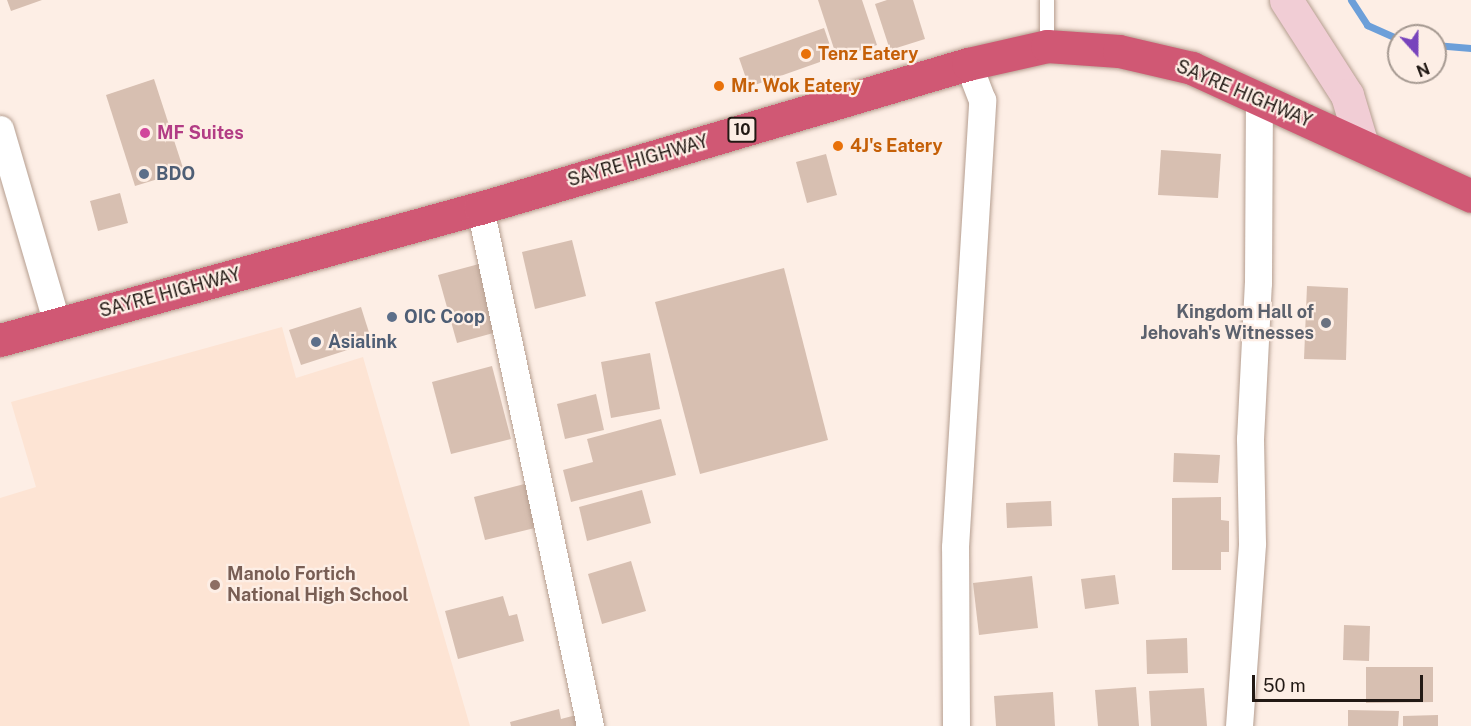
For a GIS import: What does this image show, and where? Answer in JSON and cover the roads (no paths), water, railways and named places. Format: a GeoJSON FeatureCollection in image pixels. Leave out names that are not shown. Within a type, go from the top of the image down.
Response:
{"type":"FeatureCollection","features":[{"type":"Feature","properties":{"kind":"highway","name":"SAYRE HIGHWAY"},"geometry":{"type":"LineString","coordinates":[[0,340],[480,208],[968,64],[1047,46],[1119,51],[1192,68],[1471,196]]}},
{"type":"Feature","properties":{"kind":"street"},"geometry":{"type":"LineString","coordinates":[[1286,0],[1347,95],[1362,145]]}},
{"type":"Feature","properties":{"kind":"street"},"geometry":{"type":"LineString","coordinates":[[956,726],[955,547],[982,100],[968,64]]}},
{"type":"Feature","properties":{"kind":"street"},"geometry":{"type":"LineString","coordinates":[[1239,726],[1252,543],[1250,439],[1258,283],[1259,97]]}},
{"type":"Feature","properties":{"kind":"street"},"geometry":{"type":"LineString","coordinates":[[0,129],[57,324]]}},
{"type":"Feature","properties":{"kind":"street"},"geometry":{"type":"LineString","coordinates":[[480,208],[590,726]]}},
{"type":"Feature","properties":{"kind":"lane"},"geometry":{"type":"LineString","coordinates":[[1047,0],[1047,46]]}},
{"type":"Feature","properties":{"kind":"waterway"},"geometry":{"type":"LineString","coordinates":[[1351,0],[1367,25],[1387,34]]}},
{"type":"Feature","properties":{"kind":"waterway"},"geometry":{"type":"LineString","coordinates":[[1447,46],[1471,48]]}},
{"type":"Feature","properties":{"kind":"place","name":"Tenz Eatery"},"geometry":{"type":"Point","coordinates":[806,54]}},
{"type":"Feature","properties":{"kind":"place","name":"Mr. Wok Eatery"},"geometry":{"type":"Point","coordinates":[719,86]}},
{"type":"Feature","properties":{"kind":"place","name":"MF Suites"},"geometry":{"type":"Point","coordinates":[145,133]}},
{"type":"Feature","properties":{"kind":"place","name":"4J's Eatery"},"geometry":{"type":"Point","coordinates":[838,146]}},
{"type":"Feature","properties":{"kind":"place","name":"BDO"},"geometry":{"type":"Point","coordinates":[144,174]}},
{"type":"Feature","properties":{"kind":"place","name":"OIC Coop"},"geometry":{"type":"Point","coordinates":[392,317]}},
{"type":"Feature","properties":{"kind":"place","name":"Kingdom Hall of Jehovah's Witnesses"},"geometry":{"type":"Point","coordinates":[1326,323]}},
{"type":"Feature","properties":{"kind":"place","name":"Asialink"},"geometry":{"type":"Point","coordinates":[316,342]}},
{"type":"Feature","properties":{"kind":"place","name":"Manolo Fortich National High School"},"geometry":{"type":"Point","coordinates":[215,585]}}]}
